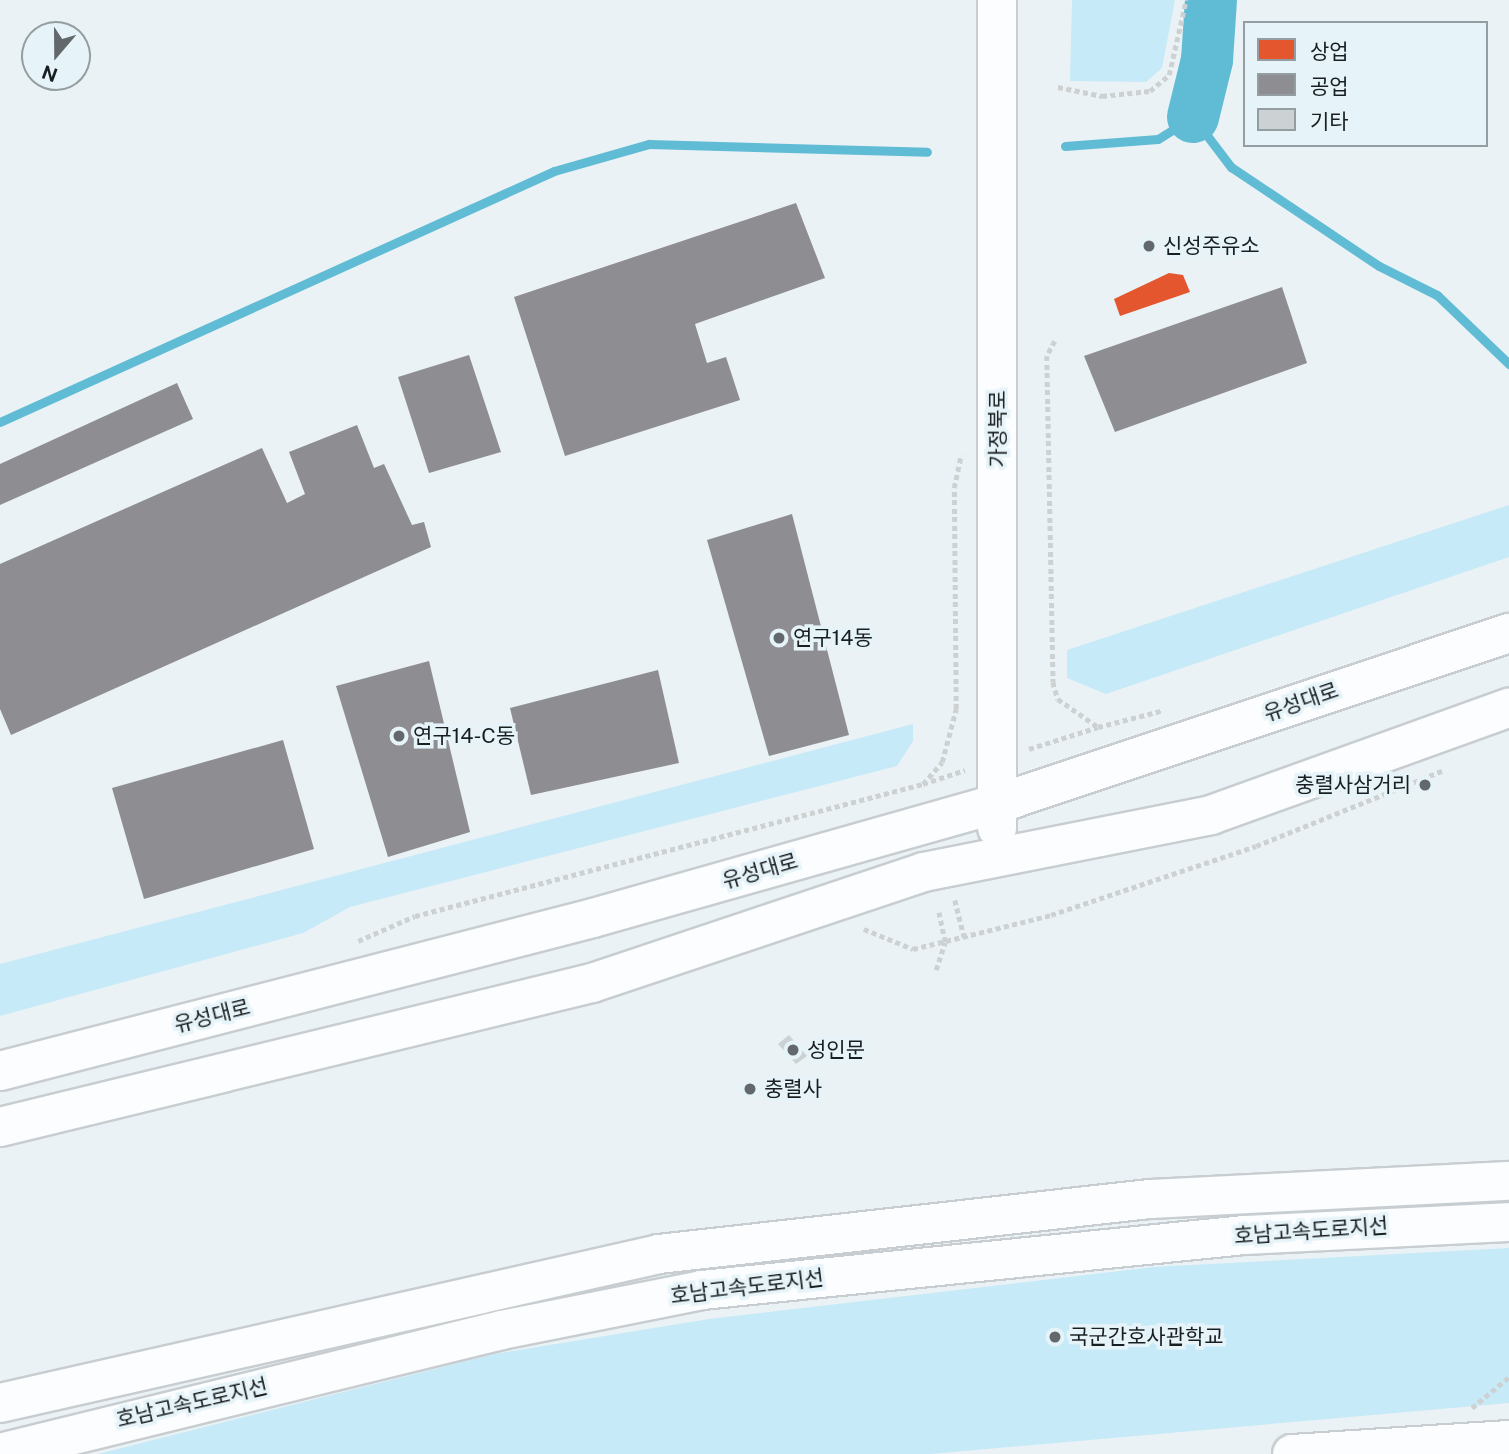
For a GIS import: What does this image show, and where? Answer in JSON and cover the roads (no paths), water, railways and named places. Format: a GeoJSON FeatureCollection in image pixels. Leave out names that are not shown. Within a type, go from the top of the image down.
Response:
{"type":"FeatureCollection","features":[{"type":"Feature","properties":{"kind":"main road","name":"가정북로"},"geometry":{"type":"LineString","coordinates":[[996,858],[997,0]]}},
{"type":"Feature","properties":{"kind":"main road","name":"유성대로"},"geometry":{"type":"LineString","coordinates":[[0,1071],[593,918],[997,804],[1509,633]]}},
{"type":"Feature","properties":{"kind":"main road"},"geometry":{"type":"LineString","coordinates":[[0,1127],[592,983],[924,872],[1211,815],[1509,708]]}},
{"type":"Feature","properties":{"kind":"main road","name":"호남고속도로지선"},"geometry":{"type":"LineString","coordinates":[[0,1403],[659,1254],[1150,1199],[1509,1181]]}},
{"type":"Feature","properties":{"kind":"main road","name":"호남고속도로지선"},"geometry":{"type":"LineString","coordinates":[[0,1453],[502,1330],[702,1290],[1244,1235],[1509,1222]]}},
{"type":"Feature","properties":{"kind":"main road"},"geometry":{"type":"LineString","coordinates":[[1292,1454],[1509,1440]]}},
{"type":"Feature","properties":{"kind":"waterway"},"geometry":{"type":"LineString","coordinates":[[1193,117],[1207,60],[1211,0]]}},
{"type":"Feature","properties":{"kind":"waterway"},"geometry":{"type":"LineString","coordinates":[[1065,146],[1158,139],[1193,117],[1231,167],[1379,266],[1437,295],[1509,364]]}},
{"type":"Feature","properties":{"kind":"waterway"},"geometry":{"type":"LineString","coordinates":[[0,422],[554,171],[649,144],[927,152]]}},
{"type":"Feature","properties":{"kind":"place","name":"신성주유소"},"geometry":{"type":"Point","coordinates":[1149,246]}},
{"type":"Feature","properties":{"kind":"place","name":"연구14동"},"geometry":{"type":"Point","coordinates":[779,638]}},
{"type":"Feature","properties":{"kind":"place","name":"연구14-C동"},"geometry":{"type":"Point","coordinates":[399,736]}},
{"type":"Feature","properties":{"kind":"place","name":"충렬사삼거리"},"geometry":{"type":"Point","coordinates":[1425,785]}},
{"type":"Feature","properties":{"kind":"place","name":"성인문"},"geometry":{"type":"Point","coordinates":[793,1050]}},
{"type":"Feature","properties":{"kind":"place","name":"충렬사"},"geometry":{"type":"Point","coordinates":[750,1089]}},
{"type":"Feature","properties":{"kind":"place","name":"국군간호사관학교"},"geometry":{"type":"Point","coordinates":[1055,1337]}}]}
